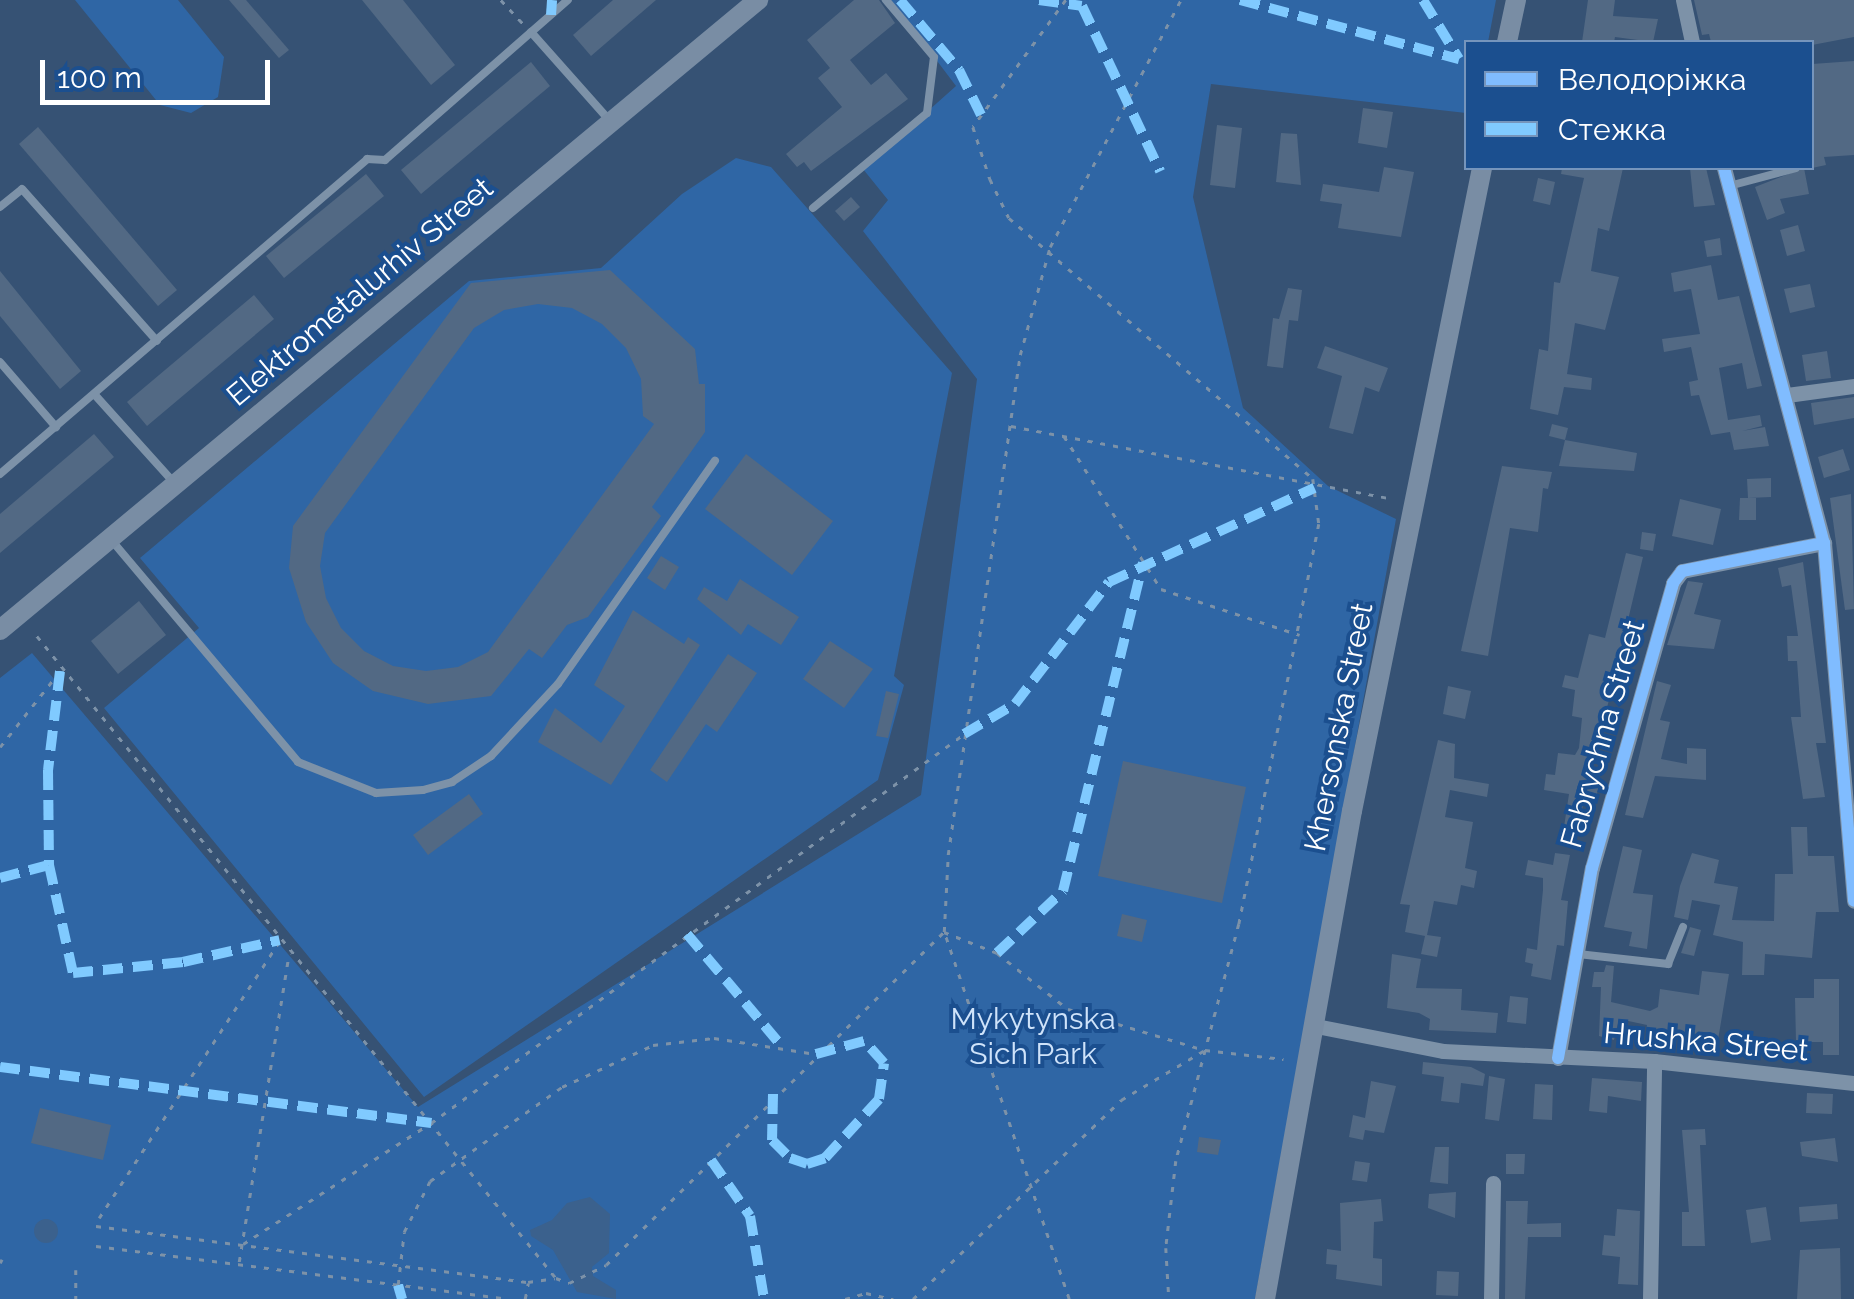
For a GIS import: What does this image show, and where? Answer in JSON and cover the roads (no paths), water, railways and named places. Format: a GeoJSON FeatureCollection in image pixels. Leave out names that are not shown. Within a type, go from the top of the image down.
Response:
{"type":"FeatureCollection","features":[{"type":"Feature","properties":{"kind":"main road","name":"Elektrometalurhiv Street"},"geometry":{"type":"LineString","coordinates":[[0,630],[758,0]]}},
{"type":"Feature","properties":{"kind":"main road"},"geometry":{"type":"LineString","coordinates":[[1507,40],[1516,0]]}},
{"type":"Feature","properties":{"kind":"main road","name":"Khersonska Street"},"geometry":{"type":"LineString","coordinates":[[1265,1299],[1482,170]]}},
{"type":"Feature","properties":{"kind":"street"},"geometry":{"type":"LineString","coordinates":[[1683,0],[1692,40]]}},
{"type":"Feature","properties":{"kind":"street"},"geometry":{"type":"LineString","coordinates":[[1725,170],[1824,544],[1854,902]]}},
{"type":"Feature","properties":{"kind":"street"},"geometry":{"type":"LineString","coordinates":[[1787,395],[1854,386]]}},
{"type":"Feature","properties":{"kind":"street","name":"Fabrychna Street"},"geometry":{"type":"LineString","coordinates":[[1558,1058],[1592,868],[1678,573],[1824,544]]}},
{"type":"Feature","properties":{"kind":"street","name":"Hrushka Street"},"geometry":{"type":"LineString","coordinates":[[1316,1026],[1443,1051],[1654,1060],[1854,1083]]}},
{"type":"Feature","properties":{"kind":"street"},"geometry":{"type":"LineString","coordinates":[[1650,1299],[1654,1060]]}},
{"type":"Feature","properties":{"kind":"street"},"geometry":{"type":"LineString","coordinates":[[1491,1299],[1493,1184]]}},
{"type":"Feature","properties":{"kind":"lane"},"geometry":{"type":"LineString","coordinates":[[0,474],[367,159],[385,160],[568,0]]}},
{"type":"Feature","properties":{"kind":"lane"},"geometry":{"type":"LineString","coordinates":[[813,208],[927,112],[934,57],[886,0]]}},
{"type":"Feature","properties":{"kind":"lane"},"geometry":{"type":"LineString","coordinates":[[531,32],[612,122]]}},
{"type":"Feature","properties":{"kind":"lane"},"geometry":{"type":"LineString","coordinates":[[1729,186],[1789,170]]}},
{"type":"Feature","properties":{"kind":"lane"},"geometry":{"type":"LineString","coordinates":[[0,207],[22,189],[157,341]]}},
{"type":"Feature","properties":{"kind":"lane"},"geometry":{"type":"LineString","coordinates":[[0,362],[56,427]]}},
{"type":"Feature","properties":{"kind":"lane"},"geometry":{"type":"LineString","coordinates":[[95,395],[175,484]]}},
{"type":"Feature","properties":{"kind":"lane"},"geometry":{"type":"LineString","coordinates":[[110,538],[298,762],[376,792],[423,790],[452,782],[492,756],[558,684],[715,461]]}},
{"type":"Feature","properties":{"kind":"lane"},"geometry":{"type":"LineString","coordinates":[[1578,954],[1668,964],[1683,927]]}},
{"type":"Feature","properties":{"kind":"park label","name":"Mykytynska Sich Park"},"geometry":{"type":"Point","coordinates":[1033,1036]}}]}
